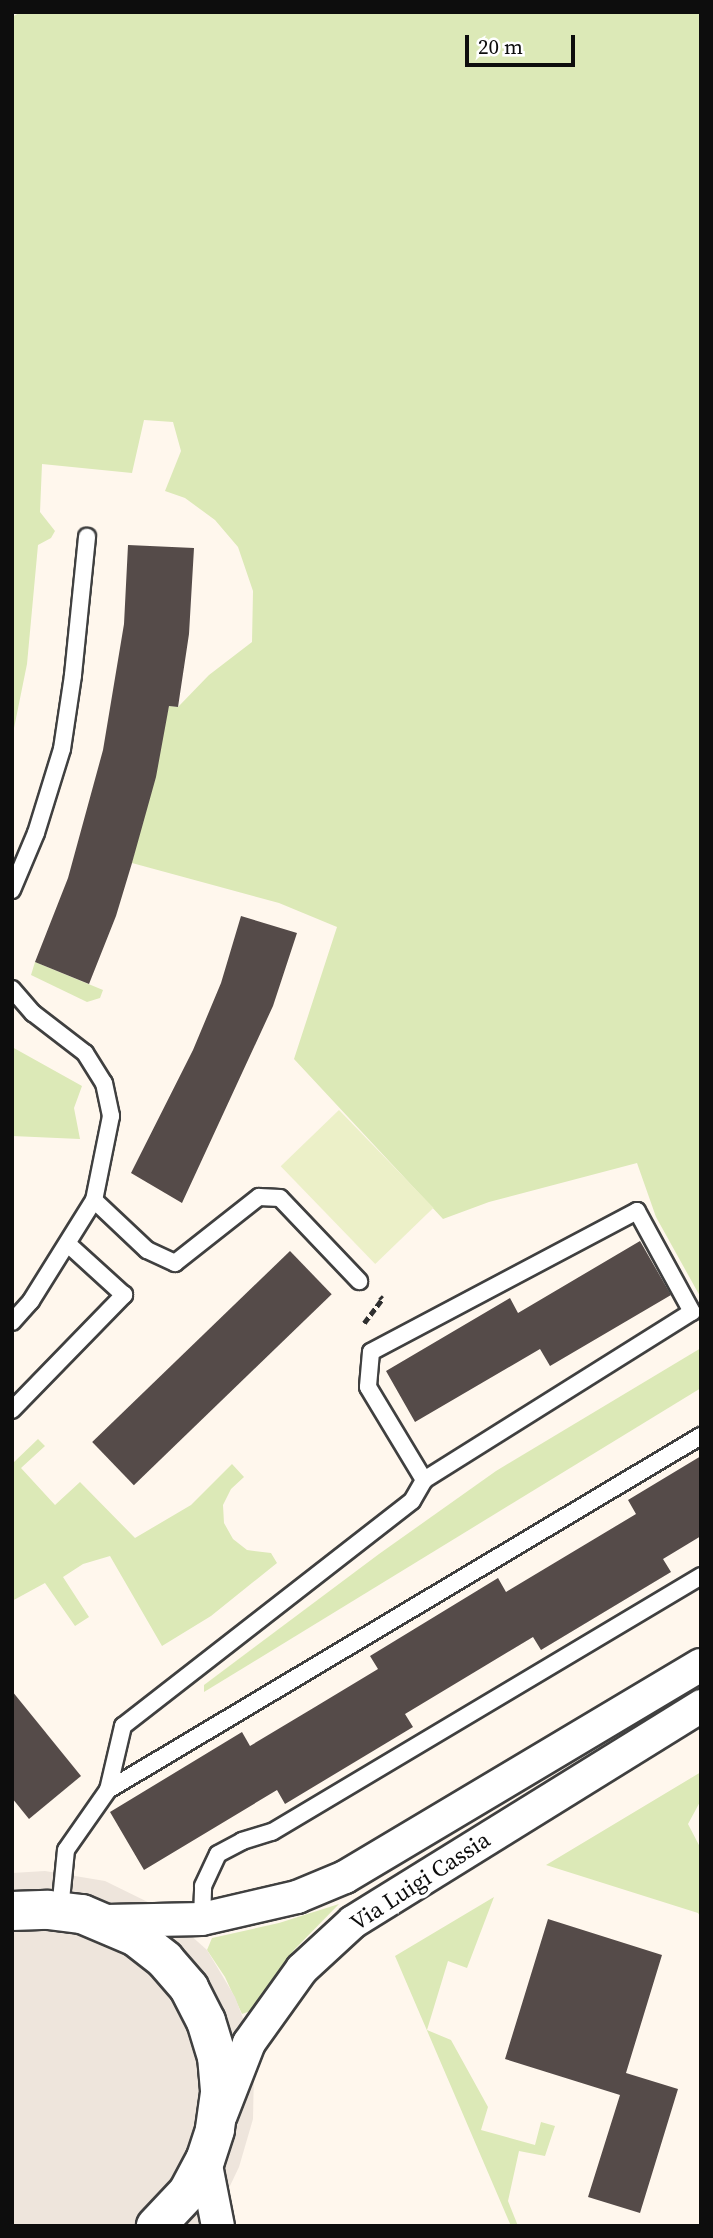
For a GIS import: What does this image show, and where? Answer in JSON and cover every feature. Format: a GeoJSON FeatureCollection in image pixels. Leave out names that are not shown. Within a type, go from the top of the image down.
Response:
{"type":"FeatureCollection","features":[{"type":"Feature","properties":{"kind":"street","name":"Via Luigi Cassia"},"geometry":{"type":"LineString","coordinates":[[103,1920],[202,1920],[297,1897],[345,1877],[701,1665]]}},
{"type":"Feature","properties":{"kind":"street","name":"Via Luigi Cassia"},"geometry":{"type":"LineString","coordinates":[[210,2145],[249,2043],[302,1969],[353,1922],[701,1706]]}},
{"type":"Feature","properties":{"kind":"street"},"geometry":{"type":"LineString","coordinates":[[12,1892],[40,1911],[103,1920],[145,1944],[164,1959],[189,1988],[206,2021],[216,2056],[220,2093],[210,2145],[188,2192],[156,2226]]}},
{"type":"Feature","properties":{"kind":"street"},"geometry":{"type":"LineString","coordinates":[[210,2145],[218,2226]]}},
{"type":"Feature","properties":{"kind":"lane"},"geometry":{"type":"LineString","coordinates":[[12,890],[36,833],[61,749],[74,675],[87,537]]}},
{"type":"Feature","properties":{"kind":"lane"},"geometry":{"type":"LineString","coordinates":[[12,989],[33,1013],[85,1053],[104,1083],[111,1116],[94,1200],[31,1300],[12,1322]]}},
{"type":"Feature","properties":{"kind":"lane"},"geometry":{"type":"LineString","coordinates":[[94,1200],[148,1251],[175,1263],[259,1197],[280,1198],[359,1281]]}},
{"type":"Feature","properties":{"kind":"lane"},"geometry":{"type":"LineString","coordinates":[[40,1911],[66,1850],[108,1790],[123,1726],[412,1501],[424,1480],[692,1312],[637,1211],[370,1352],[368,1387],[424,1480]]}},
{"type":"Feature","properties":{"kind":"lane"},"geometry":{"type":"LineString","coordinates":[[12,1410],[124,1295],[68,1244]]}},
{"type":"Feature","properties":{"kind":"lane"},"geometry":{"type":"LineString","coordinates":[[108,1790],[701,1436]]}},
{"type":"Feature","properties":{"kind":"lane"},"geometry":{"type":"LineString","coordinates":[[202,1920],[203,1886],[218,1854],[242,1840],[272,1832],[701,1576]]}},
{"type":"Feature","properties":{"kind":"path"},"geometry":{"type":"LineString","coordinates":[[359,1281],[383,1299],[354,1336],[370,1352]]}},
{"type":"Feature","properties":{"kind":"green space"},"geometry":{"type":"Polygon","coordinates":[[[21,12],[701,12],[701,1298],[656,1217],[637,1163],[489,1202],[443,1219],[294,1059],[337,927],[279,903],[132,863],[169,706],[178,707],[209,675],[252,642],[253,591],[238,547],[215,520],[185,498],[165,491],[181,451],[173,422],[144,420],[132,473],[42,464],[40,512],[55,531],[51,538],[38,545],[27,664],[12,738],[12,17],[21,12]]]}},
{"type":"Feature","properties":{"kind":"green space"},"geometry":{"type":"Polygon","coordinates":[[[35,962],[103,990],[100,998],[87,1002],[31,975],[35,962]]]}},
{"type":"Feature","properties":{"kind":"green space"},"geometry":{"type":"Polygon","coordinates":[[[12,1047],[82,1086],[74,1108],[80,1139],[12,1136],[12,1047]]]}},
{"type":"Feature","properties":{"kind":"green space"},"geometry":{"type":"Polygon","coordinates":[[[339,1110],[433,1208],[375,1264],[281,1166],[339,1110]]]}},
{"type":"Feature","properties":{"kind":"green space"},"geometry":{"type":"Polygon","coordinates":[[[701,1348],[701,1388],[204,1692],[204,1685],[379,1554],[496,1471],[701,1348]]]}},
{"type":"Feature","properties":{"kind":"green space"},"geometry":{"type":"Polygon","coordinates":[[[38,1439],[45,1446],[21,1468],[55,1505],[80,1482],[135,1538],[191,1505],[232,1464],[244,1477],[231,1489],[223,1505],[224,1523],[233,1539],[247,1550],[271,1553],[277,1563],[211,1616],[162,1646],[110,1556],[83,1564],[63,1577],[89,1617],[75,1626],[45,1583],[12,1601],[12,1464],[38,1439]]]}},
{"type":"Feature","properties":{"kind":"green space"},"geometry":{"type":"Polygon","coordinates":[[[701,1772],[701,1800],[688,1824],[701,1849],[701,1918],[698,1913],[546,1865],[701,1772]]]}},
{"type":"Feature","properties":{"kind":"green space"},"geometry":{"type":"Polygon","coordinates":[[[494,1897],[467,1968],[448,1961],[427,2030],[451,2040],[488,2107],[481,2130],[535,2145],[541,2122],[555,2126],[545,2156],[519,2151],[508,2201],[518,2226],[511,2226],[395,1956],[494,1897]]]}},
{"type":"Feature","properties":{"kind":"green space"},"geometry":{"type":"Polygon","coordinates":[[[339,1904],[294,1950],[256,2009],[242,2014],[225,1977],[207,1950],[212,1938],[279,1923],[339,1904]]]}},
{"type":"Feature","properties":{"kind":"shaded area"},"geometry":{"type":"Polygon","coordinates":[[[45,1871],[105,1881],[160,1908],[207,1950],[235,1997],[247,2029],[254,2069],[253,2119],[239,2167],[228,2190],[203,2226],[12,2226],[12,1873],[45,1871]]]}},
{"type":"Feature","properties":{"kind":"building"},"geometry":{"type":"Polygon","coordinates":[[[128,545],[194,548],[189,634],[178,707],[169,706],[156,777],[132,863],[116,916],[89,984],[35,962],[68,878],[103,750],[124,624],[128,545]]]}},
{"type":"Feature","properties":{"kind":"building"},"geometry":{"type":"Polygon","coordinates":[[[241,916],[297,933],[273,1006],[182,1203],[131,1173],[193,1050],[221,983],[241,916]]]}},
{"type":"Feature","properties":{"kind":"building"},"geometry":{"type":"Polygon","coordinates":[[[640,1241],[671,1295],[550,1366],[540,1349],[415,1422],[386,1371],[510,1298],[518,1313],[640,1241]]]}},
{"type":"Feature","properties":{"kind":"building"},"geometry":{"type":"Polygon","coordinates":[[[290,1251],[332,1294],[134,1485],[92,1442],[290,1251]]]}},
{"type":"Feature","properties":{"kind":"building"},"geometry":{"type":"Polygon","coordinates":[[[701,1456],[701,1536],[663,1559],[671,1572],[541,1650],[533,1637],[405,1714],[413,1727],[285,1804],[277,1790],[144,1870],[110,1812],[242,1732],[250,1746],[315,1707],[378,1669],[370,1656],[498,1578],[506,1592],[636,1514],[628,1500],[701,1456]]]}},
{"type":"Feature","properties":{"kind":"building"},"geometry":{"type":"Polygon","coordinates":[[[12,1691],[81,1776],[29,1819],[12,1798],[12,1691]]]}},
{"type":"Feature","properties":{"kind":"building"},"geometry":{"type":"Polygon","coordinates":[[[548,1919],[662,1955],[626,2073],[678,2089],[640,2213],[588,2197],[620,2095],[505,2059],[548,1919]]]}}]}
